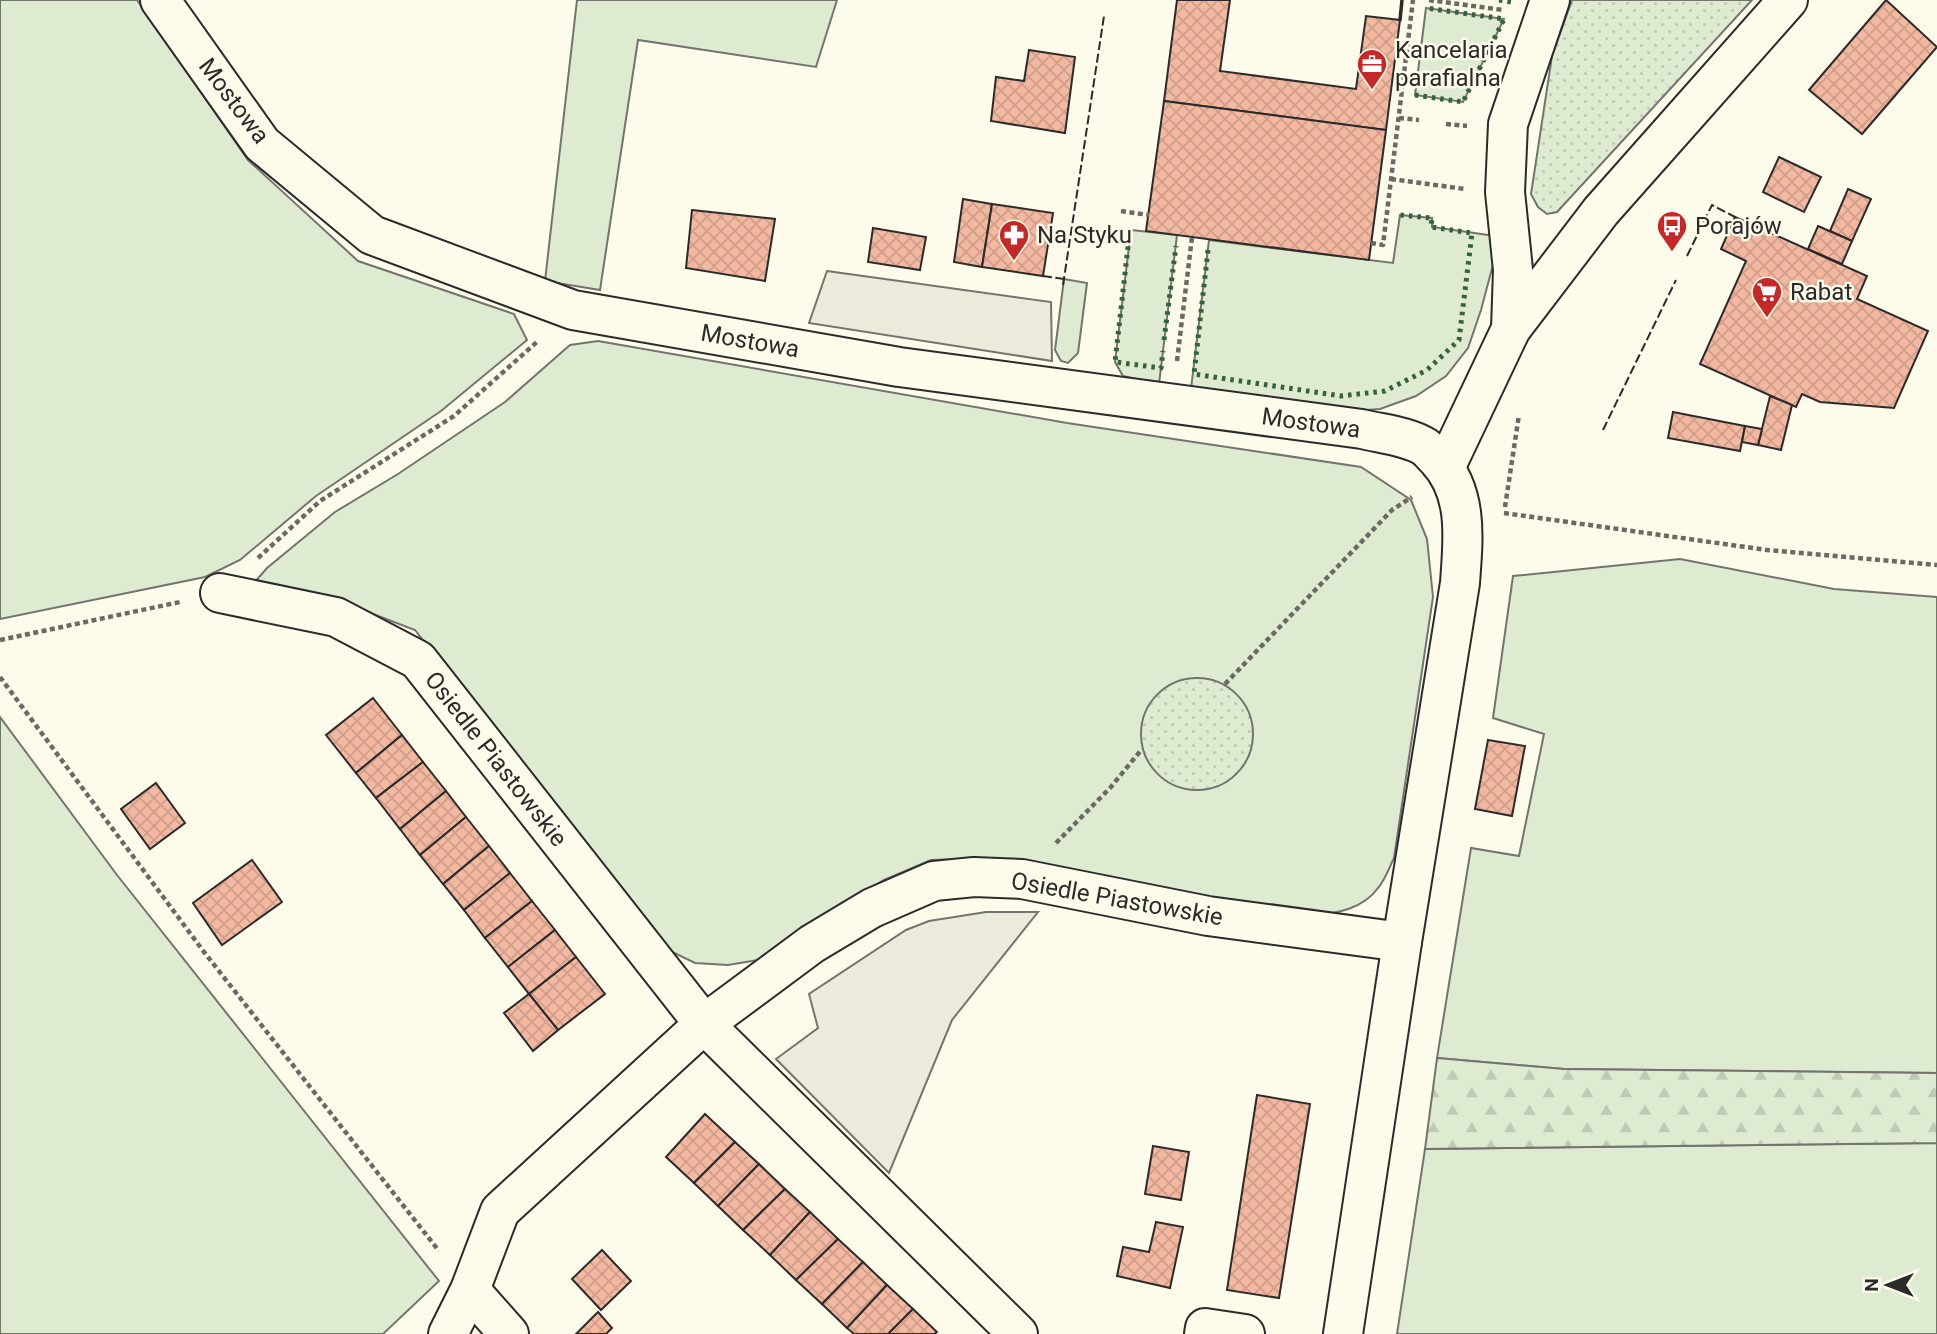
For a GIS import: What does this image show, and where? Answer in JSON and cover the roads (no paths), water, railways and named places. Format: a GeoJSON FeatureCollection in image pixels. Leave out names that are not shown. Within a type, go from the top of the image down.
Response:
{"type":"FeatureCollection","features":[{"type":"Feature","properties":{"kind":"street","name":"Mostowa"},"geometry":{"type":"LineString","coordinates":[[160,0],[262,144],[372,235],[573,310],[899,367],[1362,429],[1402,438],[1426,447],[1446,468]]}},
{"type":"Feature","properties":{"kind":"street"},"geometry":{"type":"LineString","coordinates":[[1511,329],[1513,270],[1504,192],[1507,124],[1549,0]]}},
{"type":"Feature","properties":{"kind":"street"},"geometry":{"type":"LineString","coordinates":[[1343,1334],[1460,583],[1464,526],[1458,495],[1446,468],[1511,329],[1601,211],[1788,0]]}},
{"type":"Feature","properties":{"kind":"street","name":"Osiedle Piastowskie"},"geometry":{"type":"LineString","coordinates":[[220,593],[336,617],[418,660],[704,1024],[1018,1334]]}},
{"type":"Feature","properties":{"kind":"street","name":"Osiedle Piastowskie"},"geometry":{"type":"LineString","coordinates":[[448,1334],[470,1290],[500,1211],[704,1024],[812,944],[872,908],[934,881],[974,877],[1022,879],[1208,916],[1402,942]]}},
{"type":"Feature","properties":{"kind":"street"},"geometry":{"type":"LineString","coordinates":[[470,1290],[509,1334]]}},
{"type":"Feature","properties":{"kind":"street"},"geometry":{"type":"LineString","coordinates":[[1205,1334],[1205,1328],[1245,1334]]}},
{"type":"Feature","properties":{"kind":"place","name":"Kancelaria parafialna"},"geometry":{"type":"Point","coordinates":[1372,91]}},
{"type":"Feature","properties":{"kind":"place","name":"Porajów"},"geometry":{"type":"Point","coordinates":[1672,253]}},
{"type":"Feature","properties":{"kind":"place","name":"Na Styku"},"geometry":{"type":"Point","coordinates":[1014,262]}},
{"type":"Feature","properties":{"kind":"place","name":"Rabat"},"geometry":{"type":"Point","coordinates":[1767,319]}}]}
